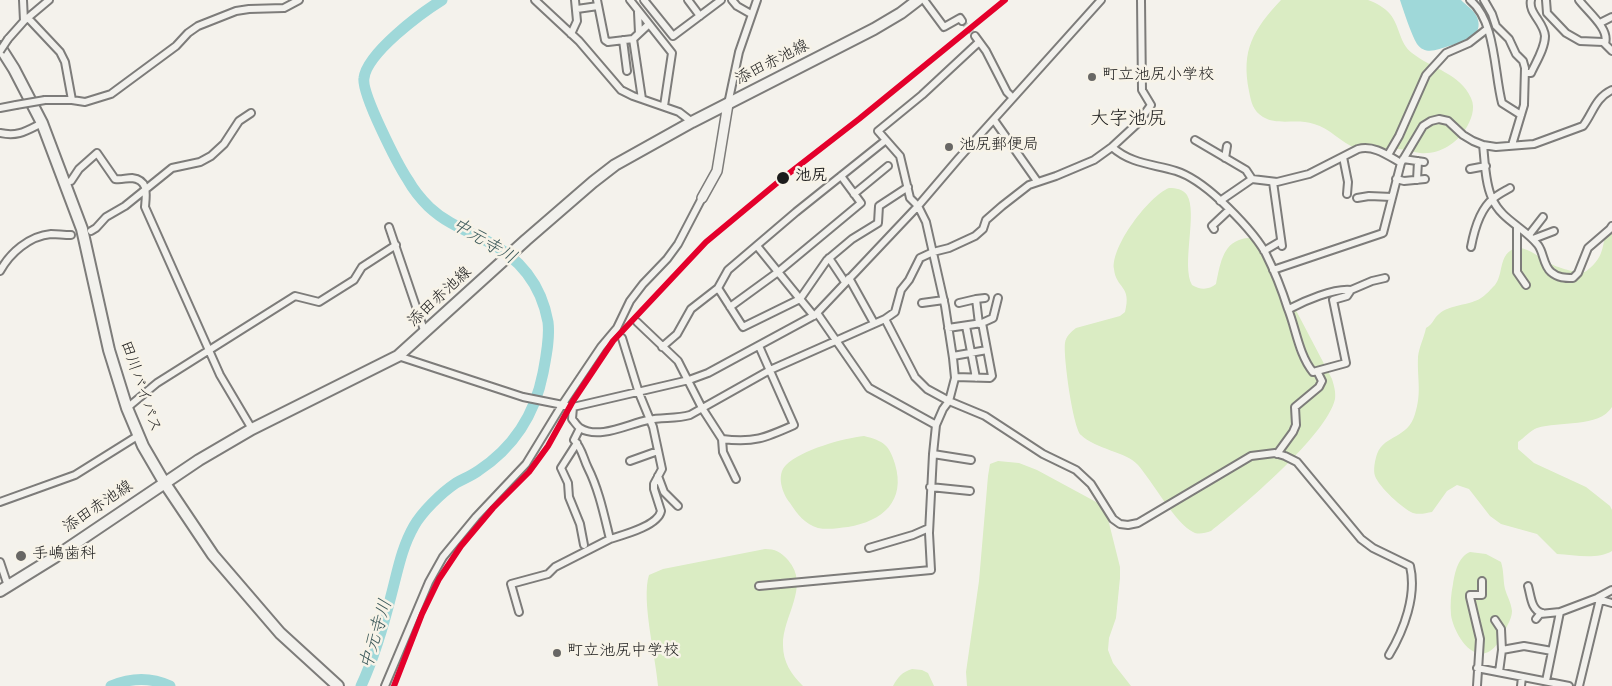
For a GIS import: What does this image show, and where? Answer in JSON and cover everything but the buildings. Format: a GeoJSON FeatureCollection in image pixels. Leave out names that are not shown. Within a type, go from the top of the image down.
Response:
{"type":"FeatureCollection","features":[{"type":"Feature","properties":{"kind":"main road","name":"添田赤池線"},"geometry":{"type":"LineString","coordinates":[[4,588],[54,557],[164,482],[252,429],[398,356],[496,266],[615,165],[770,81],[874,29],[902,13],[918,0]]}},
{"type":"Feature","properties":{"kind":"main road","name":"田川バイパス"},"geometry":{"type":"LineString","coordinates":[[0,49],[14,69],[42,123],[82,229],[109,350],[127,408],[138,435],[164,482],[232,578],[280,633],[338,686]]}},
{"type":"Feature","properties":{"kind":"main road"},"geometry":{"type":"LineString","coordinates":[[702,198],[717,172],[728,104]]}},
{"type":"Feature","properties":{"kind":"street"},"geometry":{"type":"LineString","coordinates":[[23,0],[26,20],[60,52],[68,72],[72,100]]}},
{"type":"Feature","properties":{"kind":"street"},"geometry":{"type":"LineString","coordinates":[[0,49],[26,20],[50,0]]}},
{"type":"Feature","properties":{"kind":"street"},"geometry":{"type":"LineString","coordinates":[[0,108],[45,100],[85,102],[111,94],[176,46],[198,26],[236,11],[284,8],[290,2],[299,0]]}},
{"type":"Feature","properties":{"kind":"street"},"geometry":{"type":"LineString","coordinates":[[535,0],[571,34],[621,90],[679,112],[692,122]]}},
{"type":"Feature","properties":{"kind":"street"},"geometry":{"type":"LineString","coordinates":[[571,34],[577,21],[575,0]]}},
{"type":"Feature","properties":{"kind":"street"},"geometry":{"type":"LineString","coordinates":[[630,0],[672,54],[664,106]]}},
{"type":"Feature","properties":{"kind":"street"},"geometry":{"type":"LineString","coordinates":[[644,0],[672,36],[721,0]]}},
{"type":"Feature","properties":{"kind":"street"},"geometry":{"type":"LineString","coordinates":[[688,0],[700,16]]}},
{"type":"Feature","properties":{"kind":"street"},"geometry":{"type":"LineString","coordinates":[[732,0],[737,6],[751,14]]}},
{"type":"Feature","properties":{"kind":"street"},"geometry":{"type":"LineString","coordinates":[[728,104],[740,52],[757,0]]}},
{"type":"Feature","properties":{"kind":"street"},"geometry":{"type":"LineString","coordinates":[[924,0],[944,27],[960,18],[962,21]]}},
{"type":"Feature","properties":{"kind":"street"},"geometry":{"type":"LineString","coordinates":[[398,356],[523,396],[573,407],[639,393],[708,373],[815,314],[918,206],[1101,0]]}},
{"type":"Feature","properties":{"kind":"street"},"geometry":{"type":"LineString","coordinates":[[573,407],[572,419],[580,428],[593,432],[608,431],[650,419],[680,418],[690,415],[770,370],[885,319],[895,312],[901,290],[909,280],[920,258],[975,236],[983,229],[986,220],[1017,193],[1037,181],[1041,182],[1094,160],[1138,124],[1151,105],[1142,90],[1141,0]]}},
{"type":"Feature","properties":{"kind":"street"},"geometry":{"type":"LineString","coordinates":[[1470,0],[1482,13],[1494,48],[1502,103],[1521,115]]}},
{"type":"Feature","properties":{"kind":"street"},"geometry":{"type":"LineString","coordinates":[[1484,0],[1496,26],[1509,39],[1516,54],[1523,61],[1525,68],[1524,105],[1512,145]]}},
{"type":"Feature","properties":{"kind":"street"},"geometry":{"type":"LineString","coordinates":[[1525,73],[1531,73],[1545,38],[1544,31],[1530,6],[1531,0]]}},
{"type":"Feature","properties":{"kind":"street"},"geometry":{"type":"LineString","coordinates":[[1546,0],[1547,13],[1566,33],[1580,41],[1605,43],[1612,51]]}},
{"type":"Feature","properties":{"kind":"street"},"geometry":{"type":"LineString","coordinates":[[1579,0],[1600,23],[1607,41],[1605,43]]}},
{"type":"Feature","properties":{"kind":"street"},"geometry":{"type":"LineString","coordinates":[[577,9],[598,3],[605,40],[608,42],[633,39],[658,18]]}},
{"type":"Feature","properties":{"kind":"street"},"geometry":{"type":"LineString","coordinates":[[638,10],[639,33]]}},
{"type":"Feature","properties":{"kind":"street"},"geometry":{"type":"LineString","coordinates":[[1600,23],[1612,17]]}},
{"type":"Feature","properties":{"kind":"street"},"geometry":{"type":"LineString","coordinates":[[1388,155],[1399,136],[1426,75],[1446,53],[1470,44],[1487,29]]}},
{"type":"Feature","properties":{"kind":"street"},"geometry":{"type":"LineString","coordinates":[[633,39],[642,99]]}},
{"type":"Feature","properties":{"kind":"street"},"geometry":{"type":"LineString","coordinates":[[759,586],[931,570],[929,528],[932,454],[936,425],[949,401],[955,377],[953,356],[944,300],[926,222],[918,206],[910,198],[900,156],[878,130],[922,95],[977,39],[986,51],[1007,92],[1013,98]]}},
{"type":"Feature","properties":{"kind":"street"},"geometry":{"type":"LineString","coordinates":[[623,40],[627,71]]}},
{"type":"Feature","properties":{"kind":"street"},"geometry":{"type":"LineString","coordinates":[[1273,270],[1378,236],[1382,233],[1402,161],[1423,126],[1431,121],[1439,119],[1448,121],[1463,135],[1483,145],[1496,147],[1534,144],[1582,126],[1593,107],[1612,90]]}},
{"type":"Feature","properties":{"kind":"street"},"geometry":{"type":"LineString","coordinates":[[91,231],[106,217],[125,206],[172,168],[200,162],[212,156],[224,144],[239,121],[251,114]]}},
{"type":"Feature","properties":{"kind":"street"},"geometry":{"type":"LineString","coordinates":[[994,120],[1037,181]]}},
{"type":"Feature","properties":{"kind":"street"},"geometry":{"type":"LineString","coordinates":[[0,133],[19,134],[42,123]]}},
{"type":"Feature","properties":{"kind":"street"},"geometry":{"type":"LineString","coordinates":[[662,347],[678,334],[691,309],[718,288],[728,270],[886,140]]}},
{"type":"Feature","properties":{"kind":"street"},"geometry":{"type":"LineString","coordinates":[[1195,140],[1246,170],[1252,179]]}},
{"type":"Feature","properties":{"kind":"street"},"geometry":{"type":"LineString","coordinates":[[1483,145],[1492,199],[1503,216],[1531,237],[1540,248],[1548,269],[1558,276],[1573,278],[1578,273],[1588,248],[1612,226]]}},
{"type":"Feature","properties":{"kind":"street"},"geometry":{"type":"LineString","coordinates":[[1225,158],[1227,146]]}},
{"type":"Feature","properties":{"kind":"street"},"geometry":{"type":"LineString","coordinates":[[1112,147],[1128,158],[1151,166],[1177,171],[1204,186],[1248,230],[1264,250],[1289,309],[1307,364],[1313,372],[1346,362],[1333,300],[1347,296],[1351,290]]}},
{"type":"Feature","properties":{"kind":"street"},"geometry":{"type":"LineString","coordinates":[[1220,201],[1252,179],[1273,182],[1310,174],[1343,157],[1366,148],[1402,161],[1421,161],[1417,180]]}},
{"type":"Feature","properties":{"kind":"street"},"geometry":{"type":"LineString","coordinates":[[65,183],[71,180],[79,169],[97,153],[115,179],[134,178],[143,183],[147,189],[145,207],[220,375],[252,429]]}},
{"type":"Feature","properties":{"kind":"street"},"geometry":{"type":"LineString","coordinates":[[1343,157],[1348,182],[1347,194]]}},
{"type":"Feature","properties":{"kind":"street"},"geometry":{"type":"LineString","coordinates":[[854,194],[888,166]]}},
{"type":"Feature","properties":{"kind":"street"},"geometry":{"type":"LineString","coordinates":[[1470,169],[1486,166]]}},
{"type":"Feature","properties":{"kind":"street"},"geometry":{"type":"LineString","coordinates":[[730,307],[778,272],[861,203],[841,176]]}},
{"type":"Feature","properties":{"kind":"street"},"geometry":{"type":"LineString","coordinates":[[1396,179],[1404,181],[1425,179]]}},
{"type":"Feature","properties":{"kind":"street"},"geometry":{"type":"LineString","coordinates":[[1264,250],[1281,244],[1273,182]]}},
{"type":"Feature","properties":{"kind":"street"},"geometry":{"type":"LineString","coordinates":[[718,288],[743,327],[800,299],[829,258],[852,239],[878,223],[879,206],[908,187]]}},
{"type":"Feature","properties":{"kind":"street"},"geometry":{"type":"LineString","coordinates":[[1472,247],[1478,223],[1492,199],[1510,188]]}},
{"type":"Feature","properties":{"kind":"street"},"geometry":{"type":"LineString","coordinates":[[1358,198],[1369,196],[1392,197]]}},
{"type":"Feature","properties":{"kind":"street"},"geometry":{"type":"LineString","coordinates":[[385,686],[429,582],[444,556],[476,517],[526,464],[562,405],[601,347],[617,328],[630,301],[678,244],[702,198]]}},
{"type":"Feature","properties":{"kind":"street"},"geometry":{"type":"LineString","coordinates":[[1214,229],[1212,226],[1229,210]]}},
{"type":"Feature","properties":{"kind":"street"},"geometry":{"type":"LineString","coordinates":[[1531,237],[1543,217]]}},
{"type":"Feature","properties":{"kind":"street"},"geometry":{"type":"LineString","coordinates":[[1517,226],[1517,272],[1526,284]]}},
{"type":"Feature","properties":{"kind":"street"},"geometry":{"type":"LineString","coordinates":[[389,227],[425,333]]}},
{"type":"Feature","properties":{"kind":"street"},"geometry":{"type":"LineString","coordinates":[[1531,237],[1554,231]]}},
{"type":"Feature","properties":{"kind":"street"},"geometry":{"type":"LineString","coordinates":[[0,271],[14,252],[40,236],[50,234],[71,235]]}},
{"type":"Feature","properties":{"kind":"street"},"geometry":{"type":"LineString","coordinates":[[127,408],[157,383],[295,296],[319,302],[354,280],[362,267],[396,245]]}},
{"type":"Feature","properties":{"kind":"street"},"geometry":{"type":"LineString","coordinates":[[757,246],[800,299],[815,314],[869,388],[936,425]]}},
{"type":"Feature","properties":{"kind":"street"},"geometry":{"type":"LineString","coordinates":[[829,258],[847,280],[874,323]]}},
{"type":"Feature","properties":{"kind":"street"},"geometry":{"type":"LineString","coordinates":[[1289,309],[1302,302],[1326,294],[1345,289],[1351,290],[1385,278]]}},
{"type":"Feature","properties":{"kind":"street"},"geometry":{"type":"LineString","coordinates":[[960,303],[985,298]]}},
{"type":"Feature","properties":{"kind":"street"},"geometry":{"type":"LineString","coordinates":[[948,328],[981,323],[993,318],[998,298]]}},
{"type":"Feature","properties":{"kind":"street"},"geometry":{"type":"LineString","coordinates":[[955,377],[990,378],[992,376],[976,299]]}},
{"type":"Feature","properties":{"kind":"street"},"geometry":{"type":"LineString","coordinates":[[922,303],[944,300]]}},
{"type":"Feature","properties":{"kind":"street"},"geometry":{"type":"LineString","coordinates":[[885,319],[915,377],[927,388],[949,401],[985,416],[1043,454],[1076,470],[1091,484],[1113,519],[1120,524],[1138,523],[1251,456],[1277,454],[1297,462],[1361,539],[1373,548],[1410,566],[1413,578],[1408,609],[1398,641],[1389,655]]}},
{"type":"Feature","properties":{"kind":"street"},"geometry":{"type":"LineString","coordinates":[[637,322],[678,361],[702,408],[722,439],[723,452],[736,479]]}},
{"type":"Feature","properties":{"kind":"street"},"geometry":{"type":"LineString","coordinates":[[966,326],[976,378]]}},
{"type":"Feature","properties":{"kind":"street"},"geometry":{"type":"LineString","coordinates":[[519,612],[511,584],[548,574],[555,567],[610,539],[640,529],[661,514],[654,484],[662,469],[650,419],[639,393],[622,338]]}},
{"type":"Feature","properties":{"kind":"street"},"geometry":{"type":"LineString","coordinates":[[722,439],[753,440],[766,437],[794,425],[759,346]]}},
{"type":"Feature","properties":{"kind":"street"},"geometry":{"type":"LineString","coordinates":[[953,356],[987,350]]}},
{"type":"Feature","properties":{"kind":"street"},"geometry":{"type":"LineString","coordinates":[[1277,454],[1296,425],[1295,407],[1320,387],[1322,381],[1317,371]]}},
{"type":"Feature","properties":{"kind":"street"},"geometry":{"type":"LineString","coordinates":[[580,428],[574,440],[594,480],[610,539]]}},
{"type":"Feature","properties":{"kind":"street"},"geometry":{"type":"LineString","coordinates":[[0,502],[75,475],[138,435]]}},
{"type":"Feature","properties":{"kind":"street"},"geometry":{"type":"LineString","coordinates":[[577,443],[561,468],[568,483],[569,497],[580,524],[584,545]]}},
{"type":"Feature","properties":{"kind":"street"},"geometry":{"type":"LineString","coordinates":[[630,461],[658,451]]}},
{"type":"Feature","properties":{"kind":"street"},"geometry":{"type":"LineString","coordinates":[[932,454],[971,460]]}},
{"type":"Feature","properties":{"kind":"street"},"geometry":{"type":"LineString","coordinates":[[658,476],[664,492],[678,506]]}},
{"type":"Feature","properties":{"kind":"street"},"geometry":{"type":"LineString","coordinates":[[930,487],[970,491]]}},
{"type":"Feature","properties":{"kind":"street"},"geometry":{"type":"LineString","coordinates":[[868,548],[913,535],[929,528]]}},
{"type":"Feature","properties":{"kind":"street"},"geometry":{"type":"LineString","coordinates":[[0,562],[4,588]]}},
{"type":"Feature","properties":{"kind":"street"},"geometry":{"type":"LineString","coordinates":[[1477,686],[1480,639],[1470,595],[1482,595],[1482,581]]}},
{"type":"Feature","properties":{"kind":"street"},"geometry":{"type":"LineString","coordinates":[[1528,586],[1536,612],[1542,613],[1560,612],[1598,599],[1612,590]]}},
{"type":"Feature","properties":{"kind":"street"},"geometry":{"type":"LineString","coordinates":[[1598,599],[1612,603]]}},
{"type":"Feature","properties":{"kind":"street"},"geometry":{"type":"LineString","coordinates":[[1579,686],[1598,599]]}},
{"type":"Feature","properties":{"kind":"street"},"geometry":{"type":"LineString","coordinates":[[1546,681],[1560,612]]}},
{"type":"Feature","properties":{"kind":"street"},"geometry":{"type":"LineString","coordinates":[[1536,619],[1542,613]]}},
{"type":"Feature","properties":{"kind":"street"},"geometry":{"type":"LineString","coordinates":[[1495,620],[1501,629],[1502,650],[1499,672]]}},
{"type":"Feature","properties":{"kind":"street"},"geometry":{"type":"LineString","coordinates":[[1502,650],[1524,646],[1552,651]]}},
{"type":"Feature","properties":{"kind":"street"},"geometry":{"type":"LineString","coordinates":[[1477,668],[1569,686]]}},
{"type":"Feature","properties":{"kind":"street"},"geometry":{"type":"LineString","coordinates":[[1521,686],[1522,677]]}},
{"type":"Feature","properties":{"kind":"green space"},"geometry":{"type":"Polygon","coordinates":[[[1281,0],[1368,0],[1383,7],[1393,19],[1404,44],[1412,53],[1453,77],[1466,90],[1471,98],[1473,110],[1465,130],[1452,144],[1433,152],[1420,153],[1403,149],[1377,151],[1351,146],[1320,126],[1308,122],[1281,122],[1269,120],[1260,115],[1253,106],[1249,91],[1247,77],[1248,52],[1256,31],[1281,0]]]}},
{"type":"Feature","properties":{"kind":"green space"},"geometry":{"type":"Polygon","coordinates":[[[1169,188],[1183,191],[1190,203],[1188,265],[1192,285],[1204,289],[1216,284],[1223,257],[1230,246],[1245,238],[1251,238],[1256,241],[1267,255],[1332,379],[1335,391],[1335,399],[1329,414],[1317,431],[1282,470],[1211,531],[1202,533],[1193,532],[1179,520],[1138,465],[1119,453],[1094,444],[1081,435],[1072,406],[1066,361],[1066,341],[1069,334],[1076,328],[1120,316],[1125,312],[1127,297],[1115,275],[1115,259],[1125,235],[1142,211],[1169,188]]]}},
{"type":"Feature","properties":{"kind":"green space"},"geometry":{"type":"Polygon","coordinates":[[[1612,221],[1612,407],[1606,414],[1588,421],[1537,428],[1518,442],[1518,449],[1534,463],[1586,487],[1610,506],[1612,510],[1612,551],[1592,556],[1557,554],[1537,534],[1501,524],[1490,516],[1469,489],[1457,485],[1447,491],[1432,512],[1416,514],[1403,507],[1377,481],[1374,474],[1375,465],[1377,454],[1381,448],[1385,443],[1407,428],[1415,414],[1419,392],[1418,357],[1426,328],[1443,311],[1476,301],[1485,295],[1495,285],[1504,258],[1515,248],[1526,249],[1551,264],[1562,268],[1586,272],[1599,257],[1608,227],[1612,221]]]}},
{"type":"Feature","properties":{"kind":"green space"},"geometry":{"type":"Polygon","coordinates":[[[864,436],[885,445],[895,464],[898,477],[897,489],[889,507],[872,520],[848,527],[826,529],[809,524],[799,515],[787,499],[781,484],[783,469],[802,454],[834,442],[864,436]]]}},
{"type":"Feature","properties":{"kind":"green space"},"geometry":{"type":"Polygon","coordinates":[[[998,461],[1019,463],[1037,470],[1098,503],[1107,515],[1120,567],[1116,618],[1109,638],[1108,650],[1113,663],[1131,686],[967,686],[966,672],[979,581],[988,476],[990,464],[998,461]]]}},
{"type":"Feature","properties":{"kind":"green space"},"geometry":{"type":"Polygon","coordinates":[[[765,549],[775,550],[788,560],[797,580],[794,602],[784,634],[783,651],[788,667],[803,686],[658,686],[648,614],[647,586],[649,575],[663,569],[765,549]]]}},
{"type":"Feature","properties":{"kind":"green space"},"geometry":{"type":"Polygon","coordinates":[[[1470,552],[1486,554],[1501,562],[1505,589],[1512,611],[1500,640],[1490,651],[1483,654],[1469,649],[1464,643],[1455,629],[1451,615],[1451,595],[1456,570],[1463,557],[1470,552]]]}},
{"type":"Feature","properties":{"kind":"green space"},"geometry":{"type":"Polygon","coordinates":[[[912,669],[928,673],[934,686],[893,686],[901,675],[912,669]]]}},
{"type":"Feature","properties":{"kind":"water"},"geometry":{"type":"Polygon","coordinates":[[[1400,0],[1461,0],[1477,17],[1478,29],[1471,38],[1460,43],[1436,50],[1424,50],[1415,40],[1400,0]]]}},
{"type":"Feature","properties":{"kind":"waterway","name":"中元寺川"},"geometry":{"type":"LineString","coordinates":[[361,686],[379,640],[403,550],[414,526],[444,492],[491,462],[521,429],[539,388],[547,348],[548,322],[545,308],[534,283],[527,273],[508,254],[449,222],[435,213],[423,201],[396,160],[368,98],[364,78],[367,68],[374,57],[396,34],[442,0]]}},
{"type":"Feature","properties":{"kind":"waterway","name":"中元寺川"},"geometry":{"type":"LineString","coordinates":[[111,686],[133,680],[155,681],[170,686]]}},
{"type":"Feature","properties":{"kind":"tunnel"},"geometry":{"type":"LineString","coordinates":[[962,21],[975,36]]}},
{"type":"Feature","properties":{"kind":"transit line"},"geometry":{"type":"LineString","coordinates":[[394,686],[422,614],[439,579],[461,546],[493,508],[529,472],[548,446],[573,401],[613,341],[706,242],[1005,0]]}},
{"type":"Feature","properties":{"kind":"place","name":"町立池尻小学校"},"geometry":{"type":"Point","coordinates":[1092,77]}},
{"type":"Feature","properties":{"kind":"place","name":"池尻郵便局"},"geometry":{"type":"Point","coordinates":[949,147]}},
{"type":"Feature","properties":{"kind":"place","name":"池尻"},"geometry":{"type":"Point","coordinates":[783,178]}},
{"type":"Feature","properties":{"kind":"place","name":"手嶋歯科"},"geometry":{"type":"Point","coordinates":[21,556]}},
{"type":"Feature","properties":{"kind":"place","name":"町立池尻中学校"},"geometry":{"type":"Point","coordinates":[557,653]}},
{"type":"Feature","properties":{"kind":"district","name":"大字池尻"},"geometry":{"type":"Point","coordinates":[1128,121]}}]}
